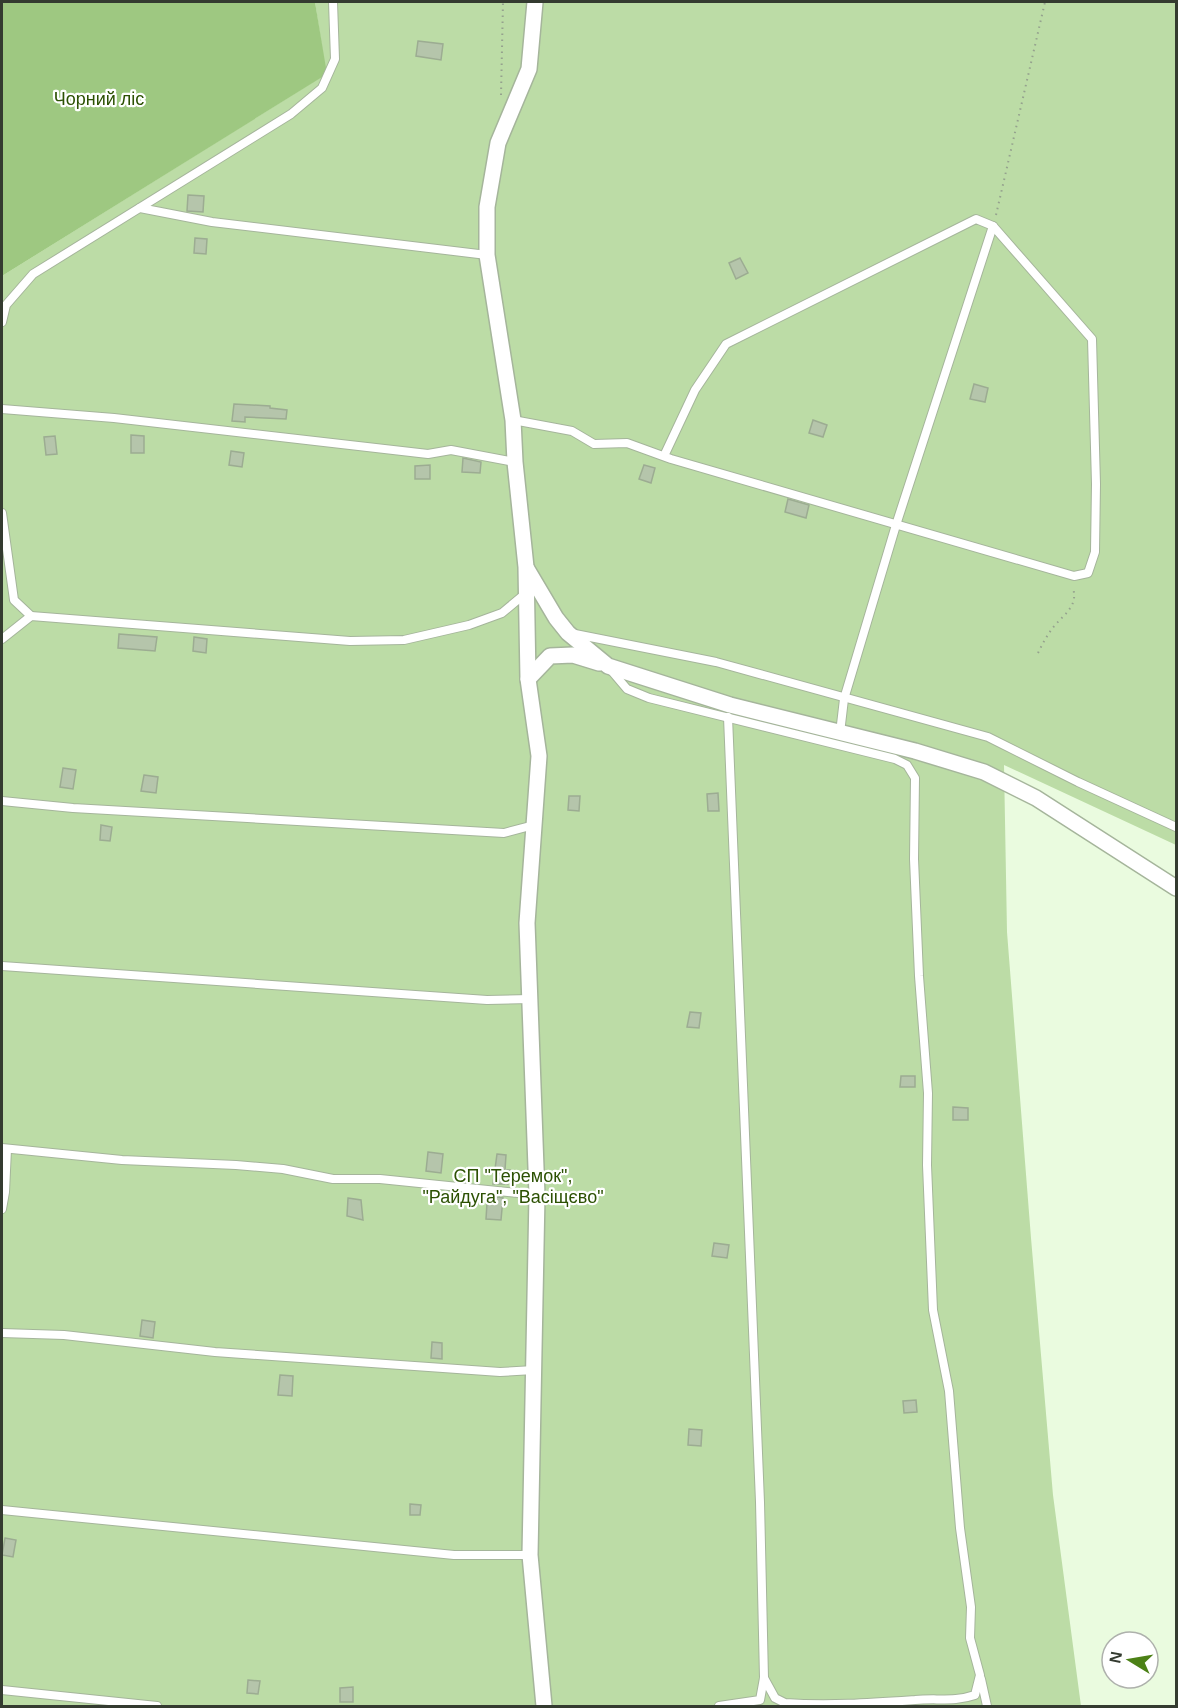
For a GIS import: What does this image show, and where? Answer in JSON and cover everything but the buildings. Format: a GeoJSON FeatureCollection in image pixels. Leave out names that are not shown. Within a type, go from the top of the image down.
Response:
{"type":"FeatureCollection","features":[{"type":"Feature","properties":{"kind":"street"},"geometry":{"type":"LineString","coordinates":[[535,2],[529,69],[498,143],[487,207],[487,255],[513,420],[526,567],[528,679],[539,756],[527,923],[537,1195],[530,1555],[544,1707]]}},
{"type":"Feature","properties":{"kind":"street"},"geometry":{"type":"LineString","coordinates":[[526,567],[556,618],[568,633],[608,666]]}},
{"type":"Feature","properties":{"kind":"street"},"geometry":{"type":"LineString","coordinates":[[528,679],[550,656],[573,655],[730,705],[915,751],[984,772],[1036,798],[1176,888]]}},
{"type":"Feature","properties":{"kind":"lane"},"geometry":{"type":"LineString","coordinates":[[2,322],[6,305],[33,274],[291,114],[322,88],[335,59],[333,2]]}},
{"type":"Feature","properties":{"kind":"lane"},"geometry":{"type":"LineString","coordinates":[[140,208],[212,222],[487,255]]}},
{"type":"Feature","properties":{"kind":"lane"},"geometry":{"type":"LineString","coordinates":[[513,420],[572,431],[594,444],[627,443],[664,456],[1074,576],[1088,573],[1095,552],[1096,483],[1092,339],[993,226],[976,219],[726,344],[695,390],[664,456]]}},
{"type":"Feature","properties":{"kind":"lane"},"geometry":{"type":"LineString","coordinates":[[840,733],[844,699],[896,525],[993,226]]}},
{"type":"Feature","properties":{"kind":"lane"},"geometry":{"type":"LineString","coordinates":[[2,409],[114,418],[428,454],[452,450],[515,462]]}},
{"type":"Feature","properties":{"kind":"lane"},"geometry":{"type":"LineString","coordinates":[[2,513],[14,600],[31,616],[350,641],[404,640],[469,625],[502,613],[527,592]]}},
{"type":"Feature","properties":{"kind":"lane"},"geometry":{"type":"LineString","coordinates":[[2,639],[31,616]]}},
{"type":"Feature","properties":{"kind":"lane"},"geometry":{"type":"LineString","coordinates":[[568,633],[716,662],[988,737],[1078,782],[1176,826]]}},
{"type":"Feature","properties":{"kind":"lane"},"geometry":{"type":"LineString","coordinates":[[608,666],[627,689],[649,698],[895,759],[906,765],[915,778],[914,859],[919,976],[928,1093],[927,1165],[933,1310],[949,1391],[960,1528],[971,1606],[970,1638],[987,1707]]}},
{"type":"Feature","properties":{"kind":"lane"},"geometry":{"type":"LineString","coordinates":[[719,1707],[760,1700],[764,1678],[760,1502],[728,717]]}},
{"type":"Feature","properties":{"kind":"lane"},"geometry":{"type":"LineString","coordinates":[[2,801],[73,808],[504,833],[534,825]]}},
{"type":"Feature","properties":{"kind":"lane"},"geometry":{"type":"LineString","coordinates":[[2,966],[487,1000],[530,999]]}},
{"type":"Feature","properties":{"kind":"lane"},"geometry":{"type":"LineString","coordinates":[[2,1209],[5,1192],[4,1149],[122,1160],[283,1169],[333,1179],[380,1179],[537,1195]]}},
{"type":"Feature","properties":{"kind":"lane"},"geometry":{"type":"LineString","coordinates":[[2,1333],[64,1335],[214,1352],[476,1370],[534,1370]]}},
{"type":"Feature","properties":{"kind":"lane"},"geometry":{"type":"LineString","coordinates":[[2,1510],[454,1555],[530,1555]]}},
{"type":"Feature","properties":{"kind":"lane"},"geometry":{"type":"LineString","coordinates":[[764,1678],[775,1698],[785,1703],[875,1705],[917,1700],[961,1700],[975,1695],[980,1675]]}},
{"type":"Feature","properties":{"kind":"lane"},"geometry":{"type":"LineString","coordinates":[[2,1690],[157,1707]]}},
{"type":"Feature","properties":{"kind":"path"},"geometry":{"type":"LineString","coordinates":[[501,99],[503,2]]}},
{"type":"Feature","properties":{"kind":"path"},"geometry":{"type":"LineString","coordinates":[[993,226],[1045,2]]}},
{"type":"Feature","properties":{"kind":"path"},"geometry":{"type":"LineString","coordinates":[[1038,653],[1046,637],[1069,612],[1075,596],[1071,583],[1063,573]]}},
{"type":"Feature","properties":{"kind":"green space","name":"Чорний ліс"},"geometry":{"type":"Polygon","coordinates":[[[2,2],[315,2],[327,74],[2,276],[2,2]]]}},
{"type":"Feature","properties":{"kind":"green space","name":"СП \"Теремок\", \"Райдуга\", \"Васіщєво\""},"geometry":{"type":"Polygon","coordinates":[[[315,2],[1176,2],[1176,845],[1004,765],[1007,932],[1031,1238],[1053,1495],[1081,1706],[2,1706],[2,276],[326,74],[315,2]]]}}]}
